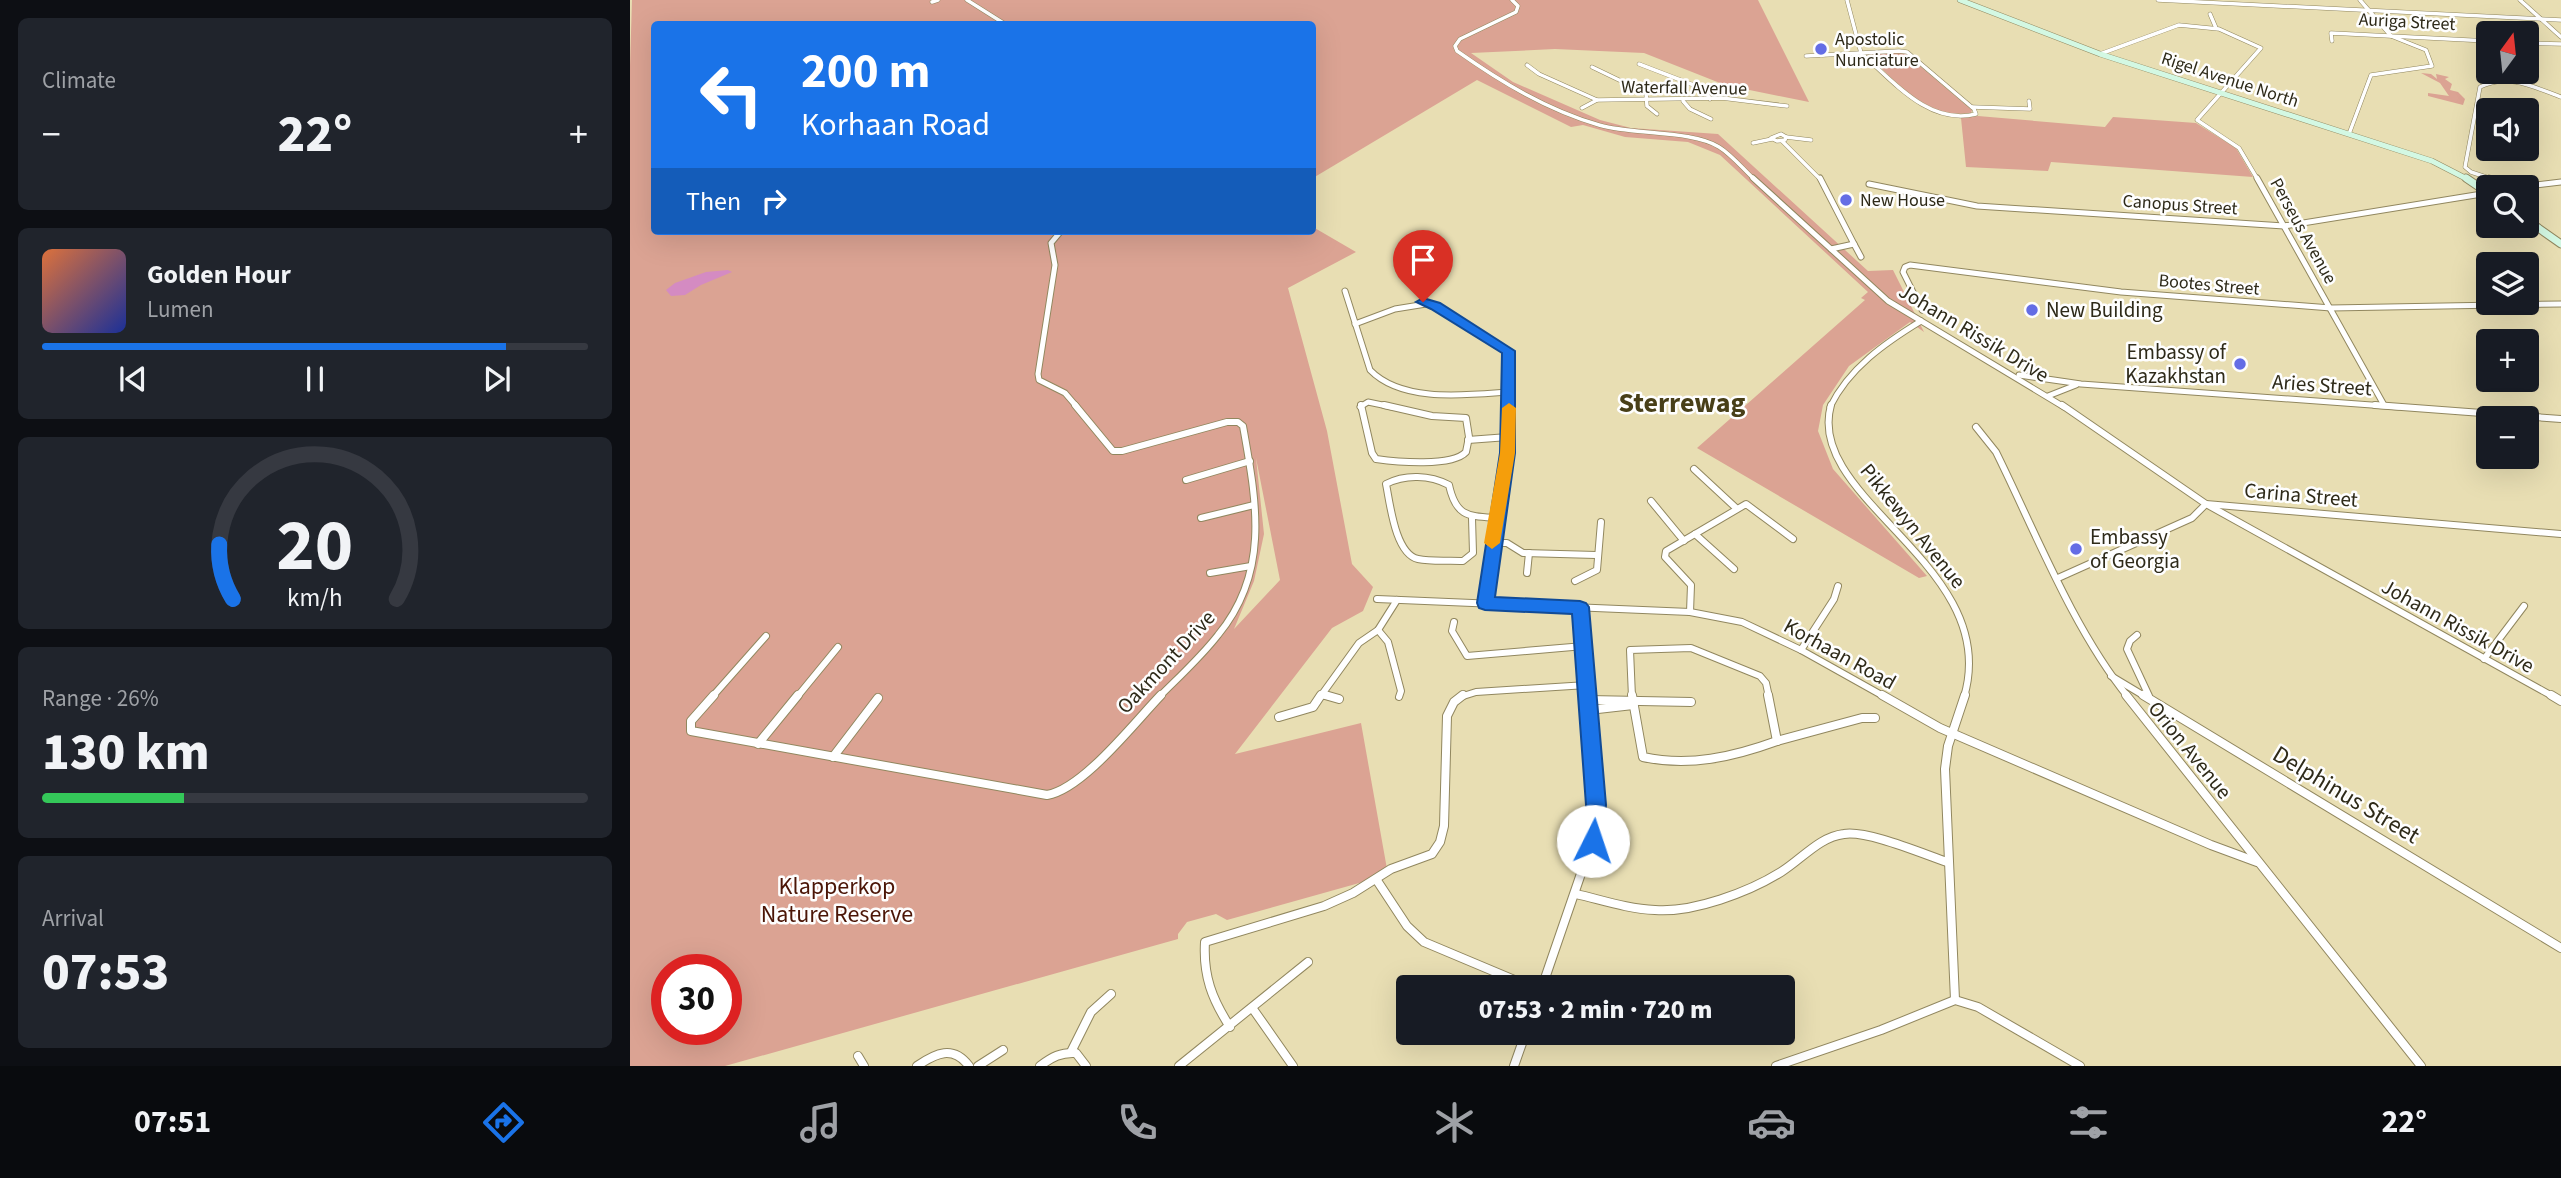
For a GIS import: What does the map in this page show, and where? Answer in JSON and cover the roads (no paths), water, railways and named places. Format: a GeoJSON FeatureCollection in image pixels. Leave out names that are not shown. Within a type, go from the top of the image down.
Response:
{"type":"FeatureCollection","features":[{"type":"Feature","properties":{"kind":"main road","name":"Rigel Avenue North"},"geometry":{"type":"LineString","coordinates":[[1960,0],[2102,54],[2440,164],[2476,184]]}},
{"type":"Feature","properties":{"kind":"main road","name":"Rigel Avenue North"},"geometry":{"type":"LineString","coordinates":[[1967,0],[2102,54]]}},
{"type":"Feature","properties":{"kind":"main road"},"geometry":{"type":"LineString","coordinates":[[2539,228],[2561,244]]}},
{"type":"Feature","properties":{"kind":"street"},"geometry":{"type":"LineString","coordinates":[[932,2],[938,0]]}},
{"type":"Feature","properties":{"kind":"street"},"geometry":{"type":"LineString","coordinates":[[967,0],[999,21]]}},
{"type":"Feature","properties":{"kind":"street","name":"Johann Rissik Drive"},"geometry":{"type":"LineString","coordinates":[[1512,0],[1518,6],[1516,12],[1460,39],[1456,49],[1521,94],[1571,114],[1621,131],[1693,139],[1719,147],[1880,295],[2048,396],[2206,504],[2561,701]]}},
{"type":"Feature","properties":{"kind":"street"},"geometry":{"type":"LineString","coordinates":[[1806,56],[1861,53],[1907,52],[1972,107],[1976,114],[1967,117],[1926,108],[1861,53],[1847,0]]}},
{"type":"Feature","properties":{"kind":"street"},"geometry":{"type":"LineString","coordinates":[[2158,0],[2561,20]]}},
{"type":"Feature","properties":{"kind":"street"},"geometry":{"type":"LineString","coordinates":[[2349,133],[2370,76],[2395,69],[2430,68],[2432,64],[2426,50],[2391,36],[2360,0]]}},
{"type":"Feature","properties":{"kind":"street"},"geometry":{"type":"LineString","coordinates":[[2520,0],[2561,37]]}},
{"type":"Feature","properties":{"kind":"street"},"geometry":{"type":"LineString","coordinates":[[2200,1],[2204,8]]}},
{"type":"Feature","properties":{"kind":"street"},"geometry":{"type":"LineString","coordinates":[[2210,14],[2216,28]]}},
{"type":"Feature","properties":{"kind":"street"},"geometry":{"type":"LineString","coordinates":[[2102,54],[2179,25],[2216,28],[2261,48],[2220,92]]}},
{"type":"Feature","properties":{"kind":"street","name":"Auriga Street"},"geometry":{"type":"LineString","coordinates":[[2332,41],[2333,33],[2476,40]]}},
{"type":"Feature","properties":{"kind":"street"},"geometry":{"type":"LineString","coordinates":[[2426,50],[2439,38]]}},
{"type":"Feature","properties":{"kind":"street"},"geometry":{"type":"LineString","coordinates":[[2539,43],[2561,44]]}},
{"type":"Feature","properties":{"kind":"street"},"geometry":{"type":"LineString","coordinates":[[1639,64],[1704,89],[1710,99]]}},
{"type":"Feature","properties":{"kind":"street"},"geometry":{"type":"LineString","coordinates":[[1527,65],[1539,74],[1597,100]]}},
{"type":"Feature","properties":{"kind":"street"},"geometry":{"type":"LineString","coordinates":[[1592,66],[1645,92],[1650,109],[1657,114]]}},
{"type":"Feature","properties":{"kind":"street"},"geometry":{"type":"LineString","coordinates":[[2481,175],[2465,167],[2480,87],[2491,82],[2509,81],[2561,97]]}},
{"type":"Feature","properties":{"kind":"street","name":"Perseus Avenue"},"geometry":{"type":"LineString","coordinates":[[2220,92],[2199,115],[2198,122],[2242,152],[2384,405]]}},
{"type":"Feature","properties":{"kind":"street","name":"Waterfall Avenue"},"geometry":{"type":"LineString","coordinates":[[1571,114],[1597,100],[1647,102],[1710,99],[1787,106]]}},
{"type":"Feature","properties":{"kind":"street"},"geometry":{"type":"LineString","coordinates":[[1683,101],[1689,109],[1711,119]]}},
{"type":"Feature","properties":{"kind":"street"},"geometry":{"type":"LineString","coordinates":[[1972,107],[2030,109],[2029,102]]}},
{"type":"Feature","properties":{"kind":"street"},"geometry":{"type":"LineString","coordinates":[[1753,143],[1772,139],[1811,140]]}},
{"type":"Feature","properties":{"kind":"street"},"geometry":{"type":"LineString","coordinates":[[1784,139],[1823,181],[1861,257]]}},
{"type":"Feature","properties":{"kind":"street"},"geometry":{"type":"LineString","coordinates":[[2539,185],[2561,182]]}},
{"type":"Feature","properties":{"kind":"street","name":"Canopus Street"},"geometry":{"type":"LineString","coordinates":[[1869,184],[1977,206],[2284,226],[2476,193]]}},
{"type":"Feature","properties":{"kind":"street","name":"Oakmont Drive"},"geometry":{"type":"LineString","coordinates":[[766,636],[689,726],[694,733],[1040,795],[1054,795],[1080,780],[1223,631],[1247,583],[1257,537],[1250,461],[1243,426],[1235,421],[1122,451],[1110,450],[1065,393],[1040,380],[1055,265],[1051,243],[1058,235]]}},
{"type":"Feature","properties":{"kind":"street"},"geometry":{"type":"LineString","coordinates":[[1831,249],[1854,244]]}},
{"type":"Feature","properties":{"kind":"street","name":"Bootes Street"},"geometry":{"type":"LineString","coordinates":[[1922,310],[1903,272],[1905,267],[1910,265],[2121,292],[2331,308],[2561,304]]}},
{"type":"Feature","properties":{"kind":"street"},"geometry":{"type":"LineString","coordinates":[[1345,290],[1370,370],[1376,379],[1442,395],[1508,392]]}},
{"type":"Feature","properties":{"kind":"street"},"geometry":{"type":"LineString","coordinates":[[1355,324],[1415,302],[1436,306],[1507,349],[1508,437],[1485,603]]}},
{"type":"Feature","properties":{"kind":"street","name":"Pikkewyn Avenue"},"geometry":{"type":"LineString","coordinates":[[1921,321],[1872,353],[1856,369],[1838,396],[1827,424],[1834,452],[1846,473],[1940,583],[1964,622],[1970,642],[1971,664],[1966,691],[1946,754],[1947,862],[1955,1000]]}},
{"type":"Feature","properties":{"kind":"street","name":"Aries Street"},"geometry":{"type":"LineString","coordinates":[[2010,373],[2033,379],[2081,384],[2561,419]]}},
{"type":"Feature","properties":{"kind":"street","name":"Aries Street"},"geometry":{"type":"LineString","coordinates":[[2048,396],[2081,384]]}},
{"type":"Feature","properties":{"kind":"street"},"geometry":{"type":"LineString","coordinates":[[1368,402],[1432,416],[1466,418],[1468,440],[1466,453],[1458,459],[1395,462],[1376,459],[1371,453],[1361,405],[1368,402]]}},
{"type":"Feature","properties":{"kind":"street","name":"Orion Avenue"},"geometry":{"type":"LineString","coordinates":[[1976,427],[1996,452],[2058,578],[2110,675],[2421,1066]]}},
{"type":"Feature","properties":{"kind":"street"},"geometry":{"type":"LineString","coordinates":[[1468,440],[1508,437]]}},
{"type":"Feature","properties":{"kind":"street"},"geometry":{"type":"LineString","coordinates":[[1186,480],[1250,461]]}},
{"type":"Feature","properties":{"kind":"street"},"geometry":{"type":"LineString","coordinates":[[1694,469],[1736,508]]}},
{"type":"Feature","properties":{"kind":"street"},"geometry":{"type":"LineString","coordinates":[[1472,518],[1474,553],[1470,558],[1463,561],[1416,559],[1408,554],[1397,535],[1386,484],[1396,480],[1442,480],[1449,485],[1453,503],[1472,518],[1497,518]]}},
{"type":"Feature","properties":{"kind":"street"},"geometry":{"type":"LineString","coordinates":[[1651,501],[1684,541]]}},
{"type":"Feature","properties":{"kind":"street"},"geometry":{"type":"LineString","coordinates":[[2058,578],[2192,518],[2206,504]]}},
{"type":"Feature","properties":{"kind":"street","name":"Carina Street"},"geometry":{"type":"LineString","coordinates":[[2206,504],[2561,534]]}},
{"type":"Feature","properties":{"kind":"street"},"geometry":{"type":"LineString","coordinates":[[1201,518],[1254,505]]}},
{"type":"Feature","properties":{"kind":"street"},"geometry":{"type":"LineString","coordinates":[[1690,612],[1691,585],[1664,555],[1666,551],[1744,505],[1750,506],[1793,539]]}},
{"type":"Feature","properties":{"kind":"street"},"geometry":{"type":"LineString","coordinates":[[1575,581],[1596,571],[1601,522]]}},
{"type":"Feature","properties":{"kind":"street"},"geometry":{"type":"LineString","coordinates":[[1695,534],[1734,569]]}},
{"type":"Feature","properties":{"kind":"street"},"geometry":{"type":"LineString","coordinates":[[1492,543],[1507,543],[1517,551],[1529,553],[1596,555]]}},
{"type":"Feature","properties":{"kind":"street"},"geometry":{"type":"LineString","coordinates":[[1527,573],[1529,553]]}},
{"type":"Feature","properties":{"kind":"street"},"geometry":{"type":"LineString","coordinates":[[1210,573],[1251,566]]}},
{"type":"Feature","properties":{"kind":"street"},"geometry":{"type":"LineString","coordinates":[[1801,650],[1834,599],[1838,586]]}},
{"type":"Feature","properties":{"kind":"street","name":"Korhaan Road"},"geometry":{"type":"LineString","coordinates":[[1377,599],[1690,612],[1742,622],[1801,650],[1952,733],[2211,845],[2258,862]]}},
{"type":"Feature","properties":{"kind":"street"},"geometry":{"type":"LineString","coordinates":[[1279,717],[1312,708],[1359,643],[1378,630],[1397,600]]}},
{"type":"Feature","properties":{"kind":"street"},"geometry":{"type":"LineString","coordinates":[[2484,659],[2524,606]]}},
{"type":"Feature","properties":{"kind":"street"},"geometry":{"type":"LineString","coordinates":[[1546,975],[1576,894],[1597,820],[1580,607]]}},
{"type":"Feature","properties":{"kind":"street"},"geometry":{"type":"LineString","coordinates":[[1454,622],[1452,631],[1467,656],[1530,653],[1552,647],[1584,646]]}},
{"type":"Feature","properties":{"kind":"street"},"geometry":{"type":"LineString","coordinates":[[1378,630],[1388,642],[1401,691],[1399,697]]}},
{"type":"Feature","properties":{"kind":"street"},"geometry":{"type":"LineString","coordinates":[[2137,635],[2130,641],[2127,649],[2150,698]]}},
{"type":"Feature","properties":{"kind":"street"},"geometry":{"type":"LineString","coordinates":[[758,744],[838,647]]}},
{"type":"Feature","properties":{"kind":"street"},"geometry":{"type":"LineString","coordinates":[[1777,741],[1764,679],[1696,649],[1630,650],[1633,702],[1645,758],[1679,761],[1714,758],[1747,752],[1862,718],[1875,718]]}},
{"type":"Feature","properties":{"kind":"street","name":"Delphinus Street"},"geometry":{"type":"LineString","coordinates":[[2110,675],[2561,948]]}},
{"type":"Feature","properties":{"kind":"street"},"geometry":{"type":"LineString","coordinates":[[1230,1027],[1210,996],[1204,962],[1205,942],[1324,906],[1391,869],[1432,854],[1440,842],[1444,826],[1447,716],[1454,701],[1467,693],[1587,685]]}},
{"type":"Feature","properties":{"kind":"street"},"geometry":{"type":"LineString","coordinates":[[1322,695],[1339,699]]}},
{"type":"Feature","properties":{"kind":"street"},"geometry":{"type":"LineString","coordinates":[[833,757],[878,698]]}},
{"type":"Feature","properties":{"kind":"street"},"geometry":{"type":"LineString","coordinates":[[1588,700],[1691,702]]}},
{"type":"Feature","properties":{"kind":"street"},"geometry":{"type":"LineString","coordinates":[[1589,710],[1633,702]]}},
{"type":"Feature","properties":{"kind":"street"},"geometry":{"type":"LineString","coordinates":[[1576,894],[1660,911],[1683,909],[1755,887],[1784,870],[1824,840],[1851,832],[1947,862]]}},
{"type":"Feature","properties":{"kind":"street"},"geometry":{"type":"LineString","coordinates":[[1376,879],[1407,926],[1424,942],[1502,975]]}},
{"type":"Feature","properties":{"kind":"street"},"geometry":{"type":"LineString","coordinates":[[1179,1066],[1308,962]]}},
{"type":"Feature","properties":{"kind":"street"},"geometry":{"type":"LineString","coordinates":[[1071,1052],[1085,1018],[1099,1002],[1111,994]]}},
{"type":"Feature","properties":{"kind":"street"},"geometry":{"type":"LineString","coordinates":[[1776,1066],[1881,1030],[1955,1000],[1978,1007],[2080,1066]]}},
{"type":"Feature","properties":{"kind":"street"},"geometry":{"type":"LineString","coordinates":[[1253,1009],[1293,1066]]}},
{"type":"Feature","properties":{"kind":"street"},"geometry":{"type":"LineString","coordinates":[[1514,1066],[1521,1045]]}},
{"type":"Feature","properties":{"kind":"street"},"geometry":{"type":"LineString","coordinates":[[978,1066],[1003,1050]]}},
{"type":"Feature","properties":{"kind":"street"},"geometry":{"type":"LineString","coordinates":[[917,1066],[938,1053],[951,1051],[960,1053],[969,1066]]}},
{"type":"Feature","properties":{"kind":"street"},"geometry":{"type":"LineString","coordinates":[[1040,1066],[1053,1056],[1071,1052],[1076,1053],[1086,1066]]}},
{"type":"Feature","properties":{"kind":"street"},"geometry":{"type":"LineString","coordinates":[[858,1056],[864,1066]]}},
{"type":"Feature","properties":{"kind":"place","name":"Apostolic Nunciature"},"geometry":{"type":"Point","coordinates":[1821,49]}},
{"type":"Feature","properties":{"kind":"place","name":"New House"},"geometry":{"type":"Point","coordinates":[1846,200]}},
{"type":"Feature","properties":{"kind":"place","name":"New Building"},"geometry":{"type":"Point","coordinates":[2032,310]}},
{"type":"Feature","properties":{"kind":"place","name":"Embassy of Kazakhstan"},"geometry":{"type":"Point","coordinates":[2240,364]}},
{"type":"Feature","properties":{"kind":"place","name":"Embassy of Georgia"},"geometry":{"type":"Point","coordinates":[2076,549]}},
{"type":"Feature","properties":{"kind":"district","name":"Sterrewag"},"geometry":{"type":"Point","coordinates":[1682,403]}},
{"type":"Feature","properties":{"kind":"park label","name":"Klapperkop Nature Reserve"},"geometry":{"type":"Point","coordinates":[837,900]}}]}
